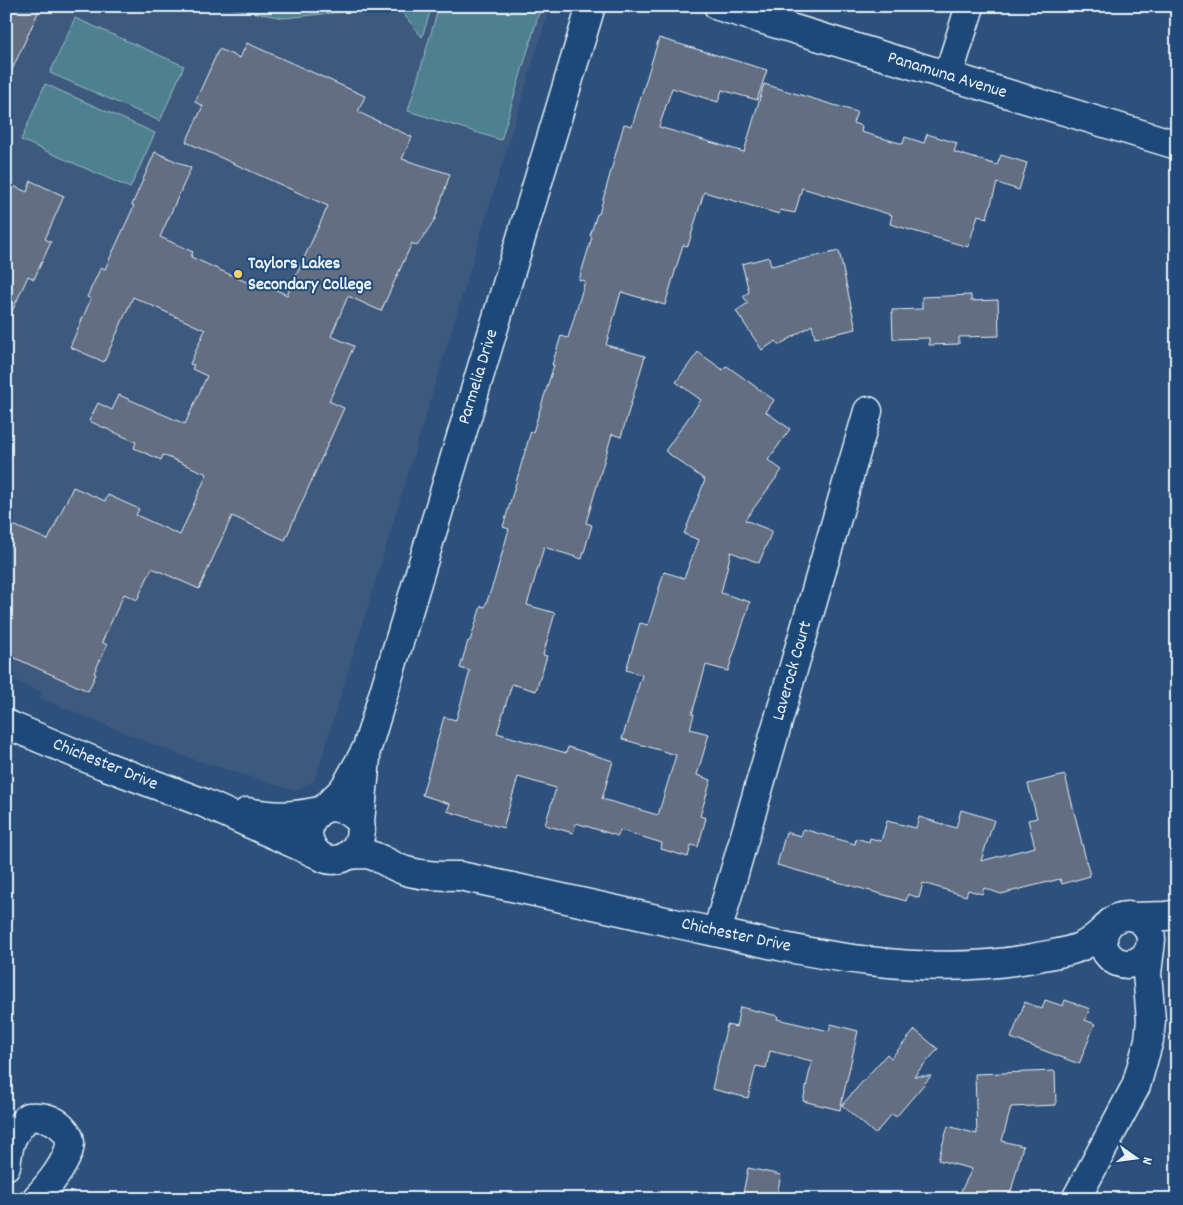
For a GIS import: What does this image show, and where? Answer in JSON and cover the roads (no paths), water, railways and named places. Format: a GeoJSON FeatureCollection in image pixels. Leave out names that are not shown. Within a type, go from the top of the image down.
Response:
{"type":"FeatureCollection","features":[{"type":"Feature","properties":{"kind":"street","name":"Parmelia Drive"},"geometry":{"type":"LineString","coordinates":[[360,823],[367,748],[591,6]]}},
{"type":"Feature","properties":{"kind":"street","name":"Panamuna Avenue"},"geometry":{"type":"LineString","coordinates":[[718,6],[1177,145]]}},
{"type":"Feature","properties":{"kind":"street"},"geometry":{"type":"LineString","coordinates":[[948,76],[970,6]]}},
{"type":"Feature","properties":{"kind":"street","name":"Laverock Court"},"geometry":{"type":"LineString","coordinates":[[717,932],[868,411]]}},
{"type":"Feature","properties":{"kind":"street","name":"Chichester Drive"},"geometry":{"type":"LineString","coordinates":[[6,724],[96,763],[204,803],[319,855]]}},
{"type":"Feature","properties":{"kind":"street","name":"Parmelia Drive"},"geometry":{"type":"LineString","coordinates":[[322,810],[347,784],[367,748]]}},
{"type":"Feature","properties":{"kind":"street","name":"Chichester Drive"},"geometry":{"type":"LineString","coordinates":[[204,803],[270,816],[302,815],[322,810]]}},
{"type":"Feature","properties":{"kind":"street"},"geometry":{"type":"LineString","coordinates":[[339,807],[347,810],[360,823],[360,840],[357,847],[350,854],[332,860],[319,855],[312,848],[308,828],[313,818],[322,810],[339,807]]}},
{"type":"Feature","properties":{"kind":"street","name":"Chichester Drive"},"geometry":{"type":"LineString","coordinates":[[360,823],[392,845],[433,862],[460,876]]}},
{"type":"Feature","properties":{"kind":"street","name":"Chichester Drive"},"geometry":{"type":"LineString","coordinates":[[350,854],[374,856],[406,871],[424,875],[460,876],[792,948],[880,963],[929,966],[1016,961],[1067,951],[1084,945],[1105,929]]}},
{"type":"Feature","properties":{"kind":"street"},"geometry":{"type":"LineString","coordinates":[[1140,1066],[1137,1014],[1130,988],[1116,962],[1104,950],[1103,936],[1110,922],[1117,918],[1177,914]]}},
{"type":"Feature","properties":{"kind":"street"},"geometry":{"type":"LineString","coordinates":[[1076,1199],[1136,1086],[1148,1040],[1151,1020],[1147,972],[1152,938],[1146,924],[1133,917]]}},
{"type":"Feature","properties":{"kind":"street"},"geometry":{"type":"LineString","coordinates":[[1116,962],[1127,965],[1141,961],[1151,947],[1177,929]]}},
{"type":"Feature","properties":{"kind":"street","name":"Chichester Drive"},"geometry":{"type":"LineString","coordinates":[[1016,961],[1088,964],[1116,962]]}},
{"type":"Feature","properties":{"kind":"street"},"geometry":{"type":"LineString","coordinates":[[6,1166],[8,1148],[15,1130],[28,1117],[44,1116],[59,1124],[67,1132],[70,1142],[64,1161],[36,1199]]}},
{"type":"Feature","properties":{"kind":"place","name":"Taylors Lakes Secondary College"},"geometry":{"type":"Point","coordinates":[238,274]}}]}
